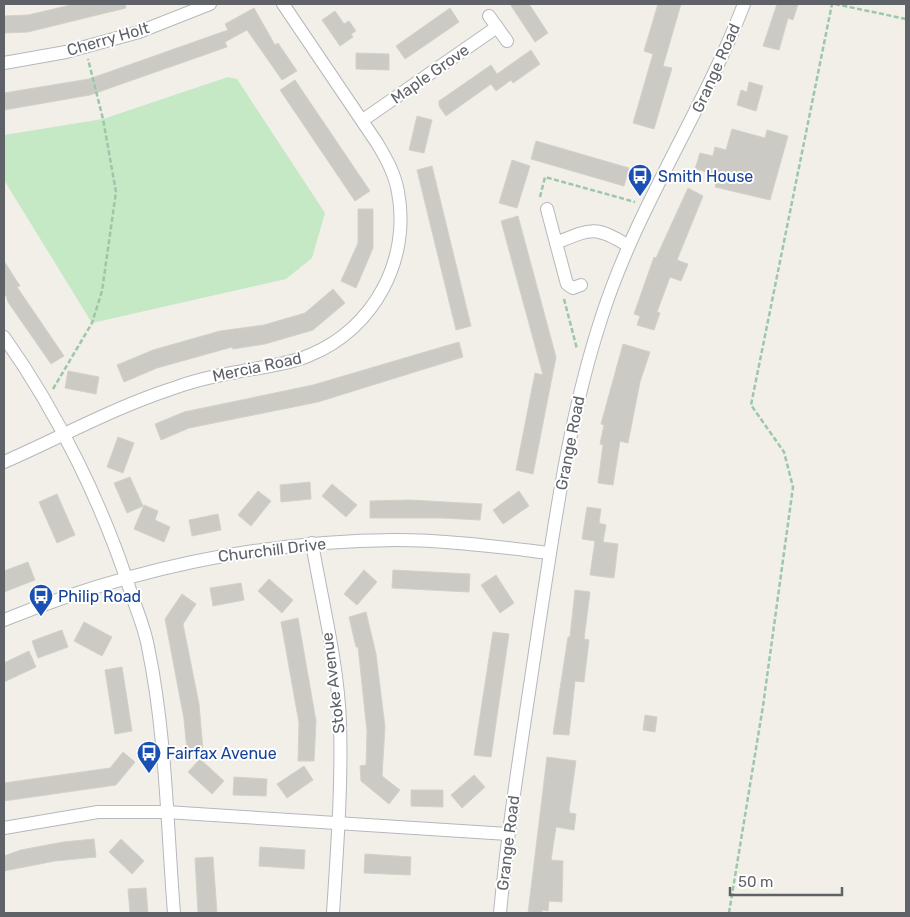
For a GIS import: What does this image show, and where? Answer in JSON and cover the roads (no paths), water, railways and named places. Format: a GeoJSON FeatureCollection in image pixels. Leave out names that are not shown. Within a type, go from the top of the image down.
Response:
{"type":"FeatureCollection","features":[{"type":"Feature","properties":{"kind":"street","name":"Cherry Holt"},"geometry":{"type":"LineString","coordinates":[[4,63],[85,47],[139,32],[210,4]]}},
{"type":"Feature","properties":{"kind":"street","name":"Mercia Road"},"geometry":{"type":"LineString","coordinates":[[4,462],[131,404],[185,384],[286,363],[312,354],[342,337],[368,313],[379,298],[389,279],[400,239],[401,215],[398,190],[390,166],[363,120],[283,4]]}},
{"type":"Feature","properties":{"kind":"street","name":"Grange Road"},"geometry":{"type":"LineString","coordinates":[[500,913],[508,834],[550,553],[573,417],[601,316],[627,245],[696,114],[744,4]]}},
{"type":"Feature","properties":{"kind":"street"},"geometry":{"type":"LineString","coordinates":[[489,16],[507,41]]}},
{"type":"Feature","properties":{"kind":"street","name":"Maple Grove"},"geometry":{"type":"LineString","coordinates":[[363,120],[497,28]]}},
{"type":"Feature","properties":{"kind":"street"},"geometry":{"type":"LineString","coordinates":[[547,209],[567,284],[573,288],[581,284]]}},
{"type":"Feature","properties":{"kind":"street"},"geometry":{"type":"LineString","coordinates":[[556,243],[574,236],[601,231],[627,245]]}},
{"type":"Feature","properties":{"kind":"street"},"geometry":{"type":"LineString","coordinates":[[4,337],[45,404],[97,502],[126,577],[148,645],[159,713],[174,913]]}},
{"type":"Feature","properties":{"kind":"street","name":"Churchill Drive"},"geometry":{"type":"LineString","coordinates":[[4,620],[126,577],[207,558],[312,543],[396,540],[469,544],[550,553]]}},
{"type":"Feature","properties":{"kind":"street","name":"Stoke Avenue"},"geometry":{"type":"LineString","coordinates":[[312,543],[339,705],[338,824],[332,913]]}},
{"type":"Feature","properties":{"kind":"street"},"geometry":{"type":"LineString","coordinates":[[4,828],[98,812],[166,812],[508,834]]}},
{"type":"Feature","properties":{"kind":"place","name":"Smith House"},"geometry":{"type":"Point","coordinates":[640,197]}},
{"type":"Feature","properties":{"kind":"place","name":"Philip Road"},"geometry":{"type":"Point","coordinates":[41,617]}},
{"type":"Feature","properties":{"kind":"place","name":"Fairfax Avenue"},"geometry":{"type":"Point","coordinates":[149,774]}}]}
